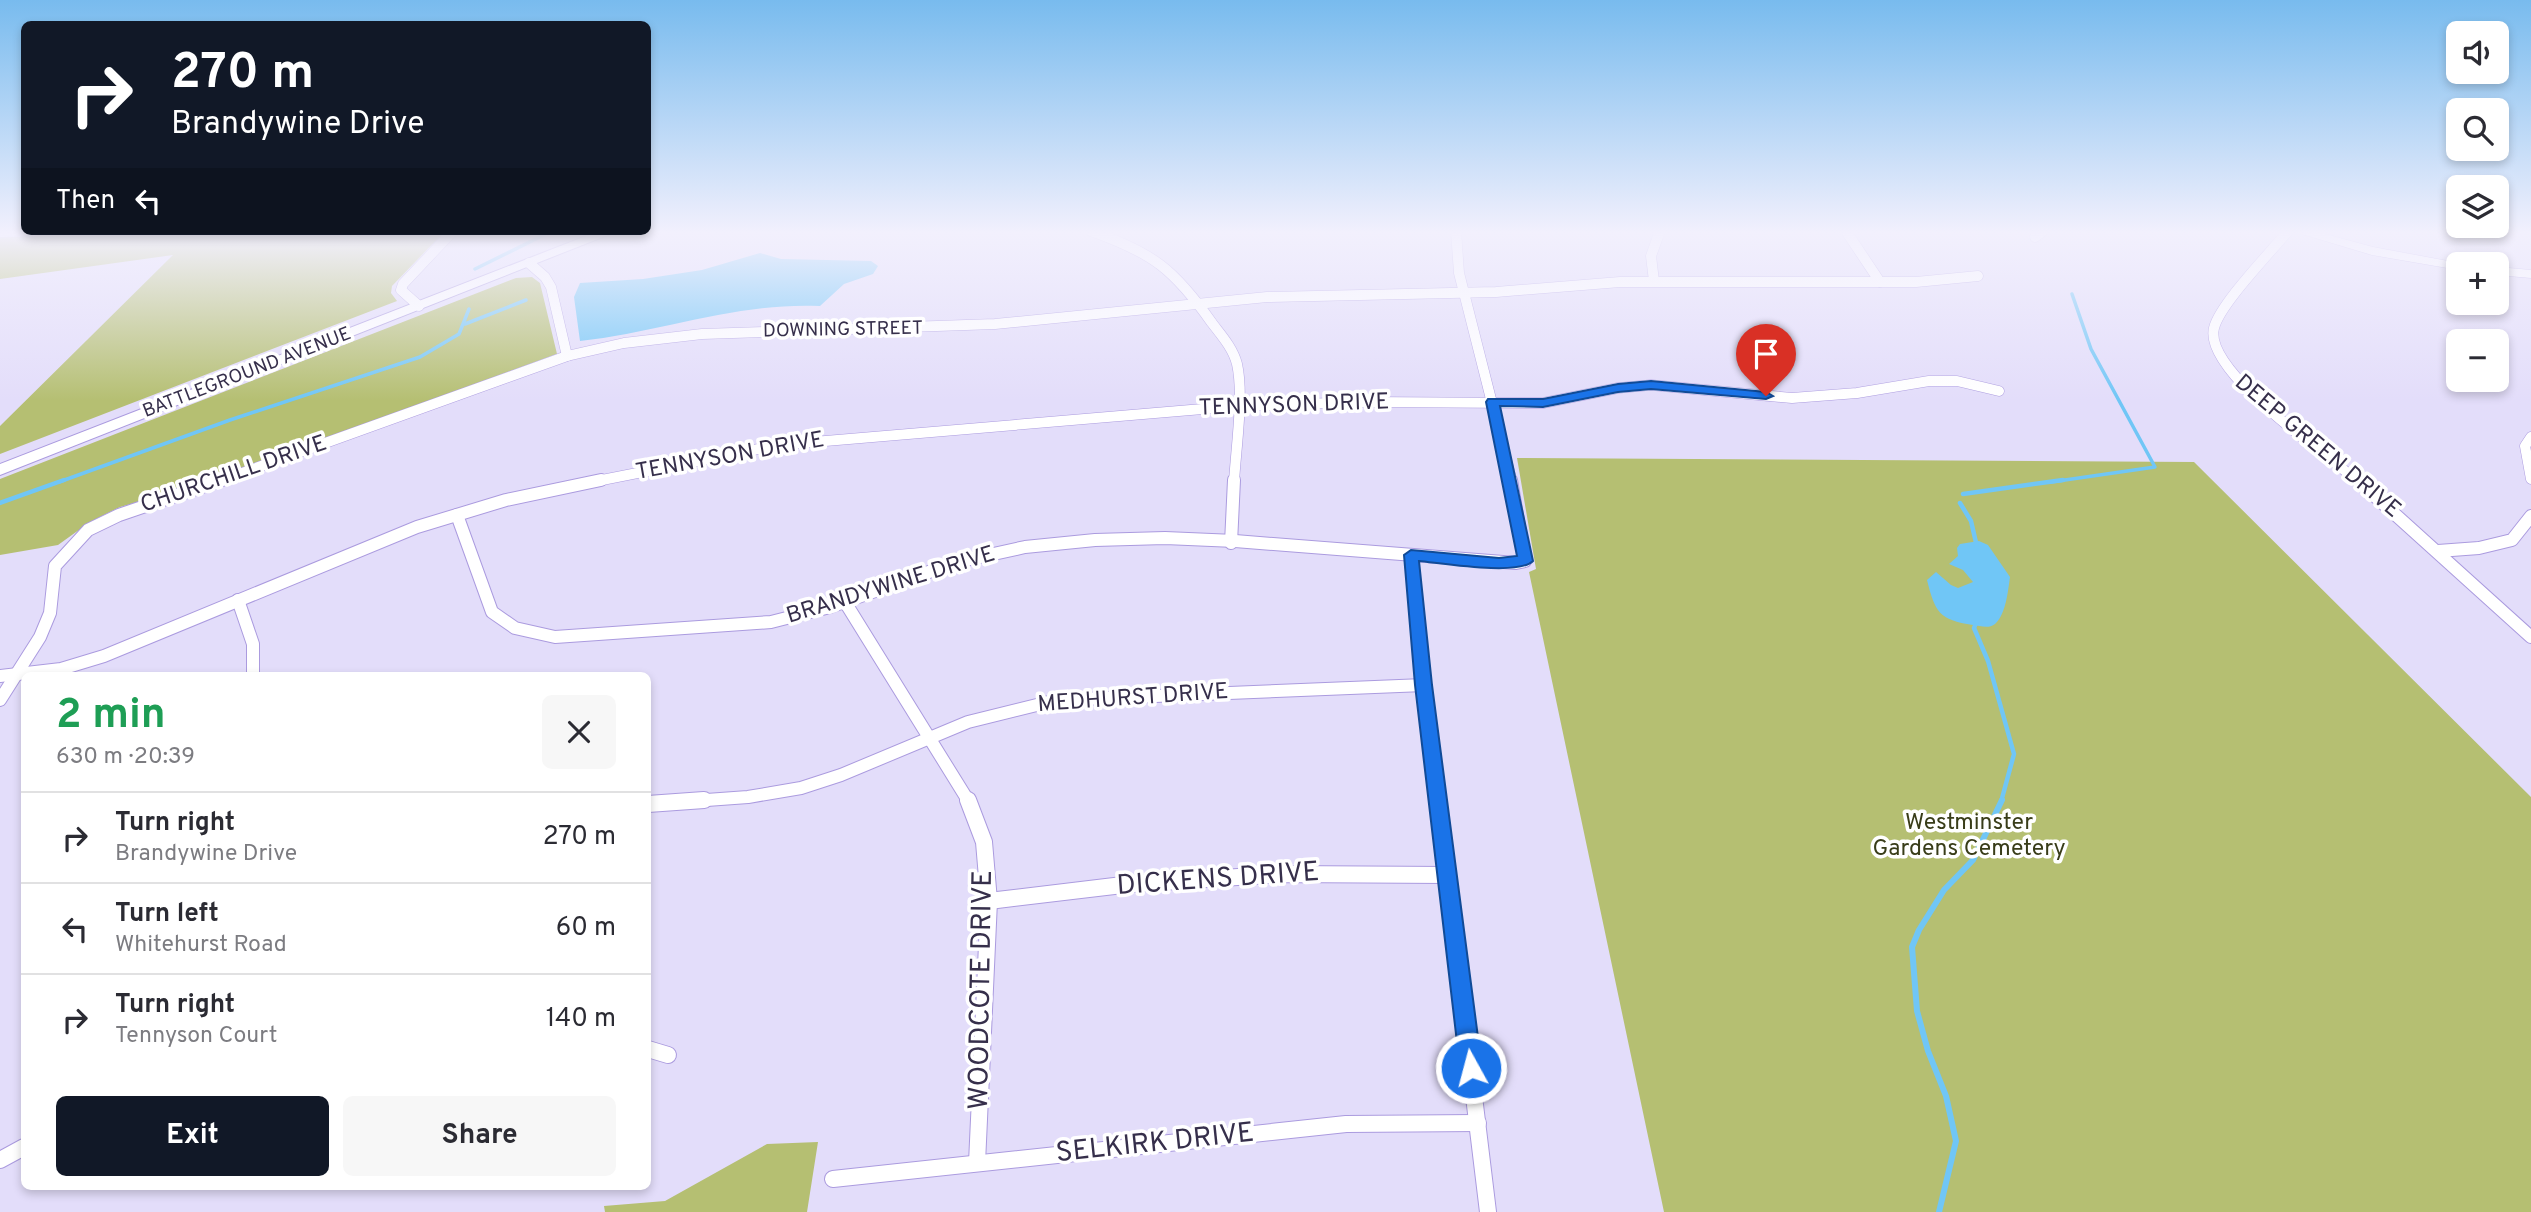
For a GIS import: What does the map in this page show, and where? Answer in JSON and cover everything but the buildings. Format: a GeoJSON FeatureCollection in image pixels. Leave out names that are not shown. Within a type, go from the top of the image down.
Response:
{"type":"FeatureCollection","features":[{"type":"Feature","properties":{"kind":"main road","name":"BATTLEGROUND AVENUE"},"geometry":{"type":"LineString","coordinates":[[0,470],[466,288]]}},
{"type":"Feature","properties":{"kind":"street"},"geometry":{"type":"LineString","coordinates":[[402,288],[401,290],[419,306]]}},
{"type":"Feature","properties":{"kind":"street"},"geometry":{"type":"LineString","coordinates":[[551,288],[567,356]]}},
{"type":"Feature","properties":{"kind":"street"},"geometry":{"type":"LineString","coordinates":[[1184,288],[1232,351],[1237,365],[1238,406],[1231,543]]}},
{"type":"Feature","properties":{"kind":"street"},"geometry":{"type":"LineString","coordinates":[[1464,288],[1493,402]]}},
{"type":"Feature","properties":{"kind":"street","name":"DOWNING STREET"},"geometry":{"type":"LineString","coordinates":[[567,356],[624,343],[702,334],[944,328],[1267,297],[1541,288]]}},
{"type":"Feature","properties":{"kind":"street","name":"DEEP GREEN DRIVE"},"geometry":{"type":"LineString","coordinates":[[2242,288],[2214,326],[2212,341],[2221,361],[2238,383],[2379,498],[2531,637]]}},
{"type":"Feature","properties":{"kind":"street","name":"CHURCHILL DRIVE"},"geometry":{"type":"LineString","coordinates":[[0,700],[40,637],[50,613],[55,566],[88,530],[119,515],[248,472],[567,356]]}},
{"type":"Feature","properties":{"kind":"street","name":"TENNYSON DRIVE"},"geometry":{"type":"LineString","coordinates":[[35,672],[61,669],[104,656],[417,527],[568,487],[778,445],[1238,406],[1543,403],[1618,388],[1651,385],[1792,398],[1857,393],[1929,381],[1957,381],[1999,391]]}},
{"type":"Feature","properties":{"kind":"street","name":"BRANDYWINE DRIVE"},"geometry":{"type":"LineString","coordinates":[[457,515],[492,612],[502,622],[530,634],[565,637],[785,620],[845,602],[944,566],[1034,545],[1119,538],[1231,543],[1499,563],[1525,561],[1493,402]]}},
{"type":"Feature","properties":{"kind":"street"},"geometry":{"type":"LineString","coordinates":[[2531,437],[2525,446],[2531,479]]}},
{"type":"Feature","properties":{"kind":"street"},"geometry":{"type":"LineString","coordinates":[[2438,551],[2479,548],[2512,540],[2531,516]]}},
{"type":"Feature","properties":{"kind":"street"},"geometry":{"type":"LineString","coordinates":[[1411,555],[1424,685],[1488,1212]]}},
{"type":"Feature","properties":{"kind":"street"},"geometry":{"type":"LineString","coordinates":[[238,600],[253,644],[253,672]]}},
{"type":"Feature","properties":{"kind":"street","name":"WOODCOTE DRIVE"},"geometry":{"type":"LineString","coordinates":[[845,602],[971,805],[984,842],[989,901],[977,1163]]}},
{"type":"Feature","properties":{"kind":"street","name":"TENNYSON DRIVE"},"geometry":{"type":"LineString","coordinates":[[0,676],[21,674]]}},
{"type":"Feature","properties":{"kind":"street","name":"MEDHURST DRIVE"},"geometry":{"type":"LineString","coordinates":[[651,804],[748,797],[801,788],[831,779],[930,737],[996,713],[1057,700],[1424,685]]}},
{"type":"Feature","properties":{"kind":"street","name":"DICKENS DRIVE"},"geometry":{"type":"LineString","coordinates":[[989,901],[1131,884],[1268,875],[1359,872],[1447,874]]}},
{"type":"Feature","properties":{"kind":"street"},"geometry":{"type":"LineString","coordinates":[[651,1050],[668,1055]]}},
{"type":"Feature","properties":{"kind":"street","name":"SELKIRK DRIVE"},"geometry":{"type":"LineString","coordinates":[[833,1179],[1346,1124],[1478,1123]]}},
{"type":"Feature","properties":{"kind":"street"},"geometry":{"type":"LineString","coordinates":[[0,1160],[21,1149]]}},
{"type":"Feature","properties":{"kind":"green space"},"geometry":{"type":"Polygon","coordinates":[[[140,288],[392,288],[391,293],[397,301],[0,454],[0,426],[140,288]]]}},
{"type":"Feature","properties":{"kind":"green space"},"geometry":{"type":"Polygon","coordinates":[[[491,288],[541,288],[557,354],[300,449],[188,488],[120,507],[90,522],[58,545],[0,555],[0,479],[491,288]]]}},
{"type":"Feature","properties":{"kind":"green space","name":"Westminster Gardens Cemetery"},"geometry":{"type":"Polygon","coordinates":[[[1517,458],[2194,462],[2531,797],[2531,1212],[1664,1212],[1529,572],[1536,569],[1517,458]]]}},
{"type":"Feature","properties":{"kind":"green space"},"geometry":{"type":"Polygon","coordinates":[[[818,1142],[807,1212],[605,1212],[604,1206],[665,1201],[767,1144],[818,1142]]]}},
{"type":"Feature","properties":{"kind":"water"},"geometry":{"type":"Polygon","coordinates":[[[578,288],[840,288],[820,306],[789,306],[729,313],[580,341],[574,297],[578,288]]]}},
{"type":"Feature","properties":{"kind":"water"},"geometry":{"type":"Polygon","coordinates":[[[1979,541],[1988,545],[2010,577],[2002,614],[1993,626],[1987,627],[1962,623],[1940,613],[1927,580],[1936,572],[1958,588],[1973,582],[1963,570],[1949,564],[1958,556],[1957,548],[1960,544],[1979,541]]]}},
{"type":"Feature","properties":{"kind":"waterway"},"geometry":{"type":"LineString","coordinates":[[2051,482],[2155,467],[2091,349],[2072,294]]}},
{"type":"Feature","properties":{"kind":"waterway"},"geometry":{"type":"LineString","coordinates":[[465,324],[526,300]]}},
{"type":"Feature","properties":{"kind":"waterway"},"geometry":{"type":"LineString","coordinates":[[59,482],[230,420],[420,357],[459,334],[469,309]]}},
{"type":"Feature","properties":{"kind":"waterway"},"geometry":{"type":"LineString","coordinates":[[0,503],[64,480]]}},
{"type":"Feature","properties":{"kind":"waterway"},"geometry":{"type":"LineString","coordinates":[[1963,494],[2063,480]]}},
{"type":"Feature","properties":{"kind":"waterway"},"geometry":{"type":"LineString","coordinates":[[1960,503],[1971,521],[1977,547]]}},
{"type":"Feature","properties":{"kind":"waterway"},"geometry":{"type":"LineString","coordinates":[[1976,623],[1974,628],[1988,661],[2014,754],[2001,802]]}},
{"type":"Feature","properties":{"kind":"waterway"},"geometry":{"type":"LineString","coordinates":[[1939,1212],[1956,1141],[1946,1096],[1928,1051],[1917,1011],[1912,947],[1919,930],[1944,890],[1973,860],[2002,800]]}},
{"type":"Feature","properties":{"kind":"route"},"geometry":{"type":"LineString","coordinates":[[1471,1068],[1424,685],[1411,555],[1499,563],[1525,561],[1493,402],[1543,403],[1618,388],[1651,385],[1766,396]]}}]}
